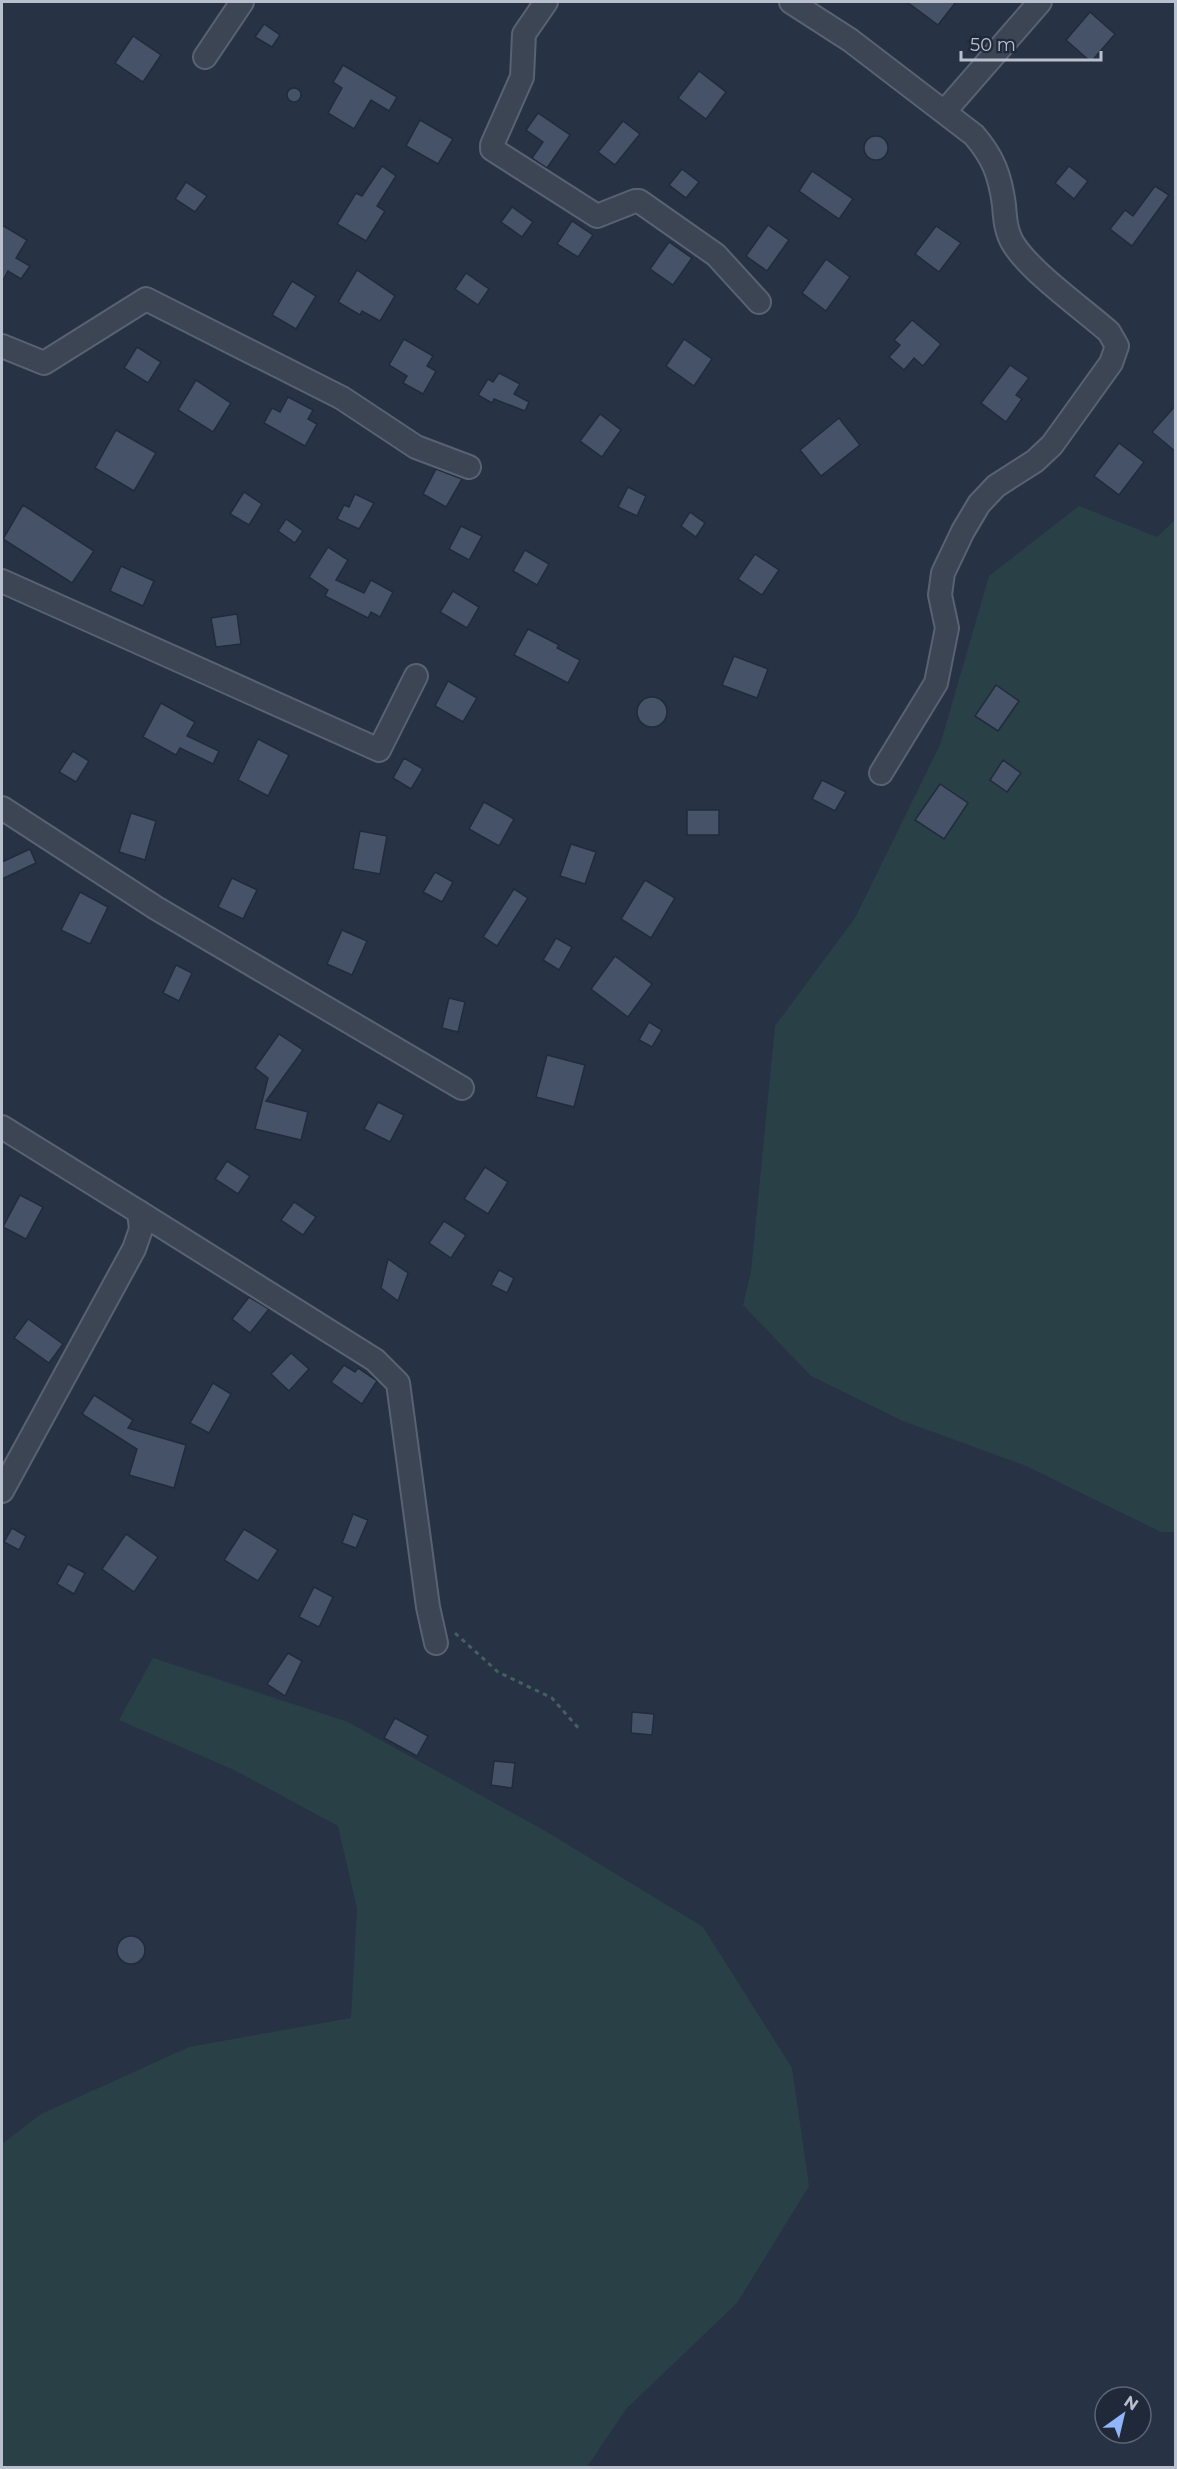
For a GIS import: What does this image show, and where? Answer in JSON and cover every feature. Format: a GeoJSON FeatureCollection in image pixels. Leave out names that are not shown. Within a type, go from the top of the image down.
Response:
{"type":"FeatureCollection","features":[{"type":"Feature","properties":{"kind":"street"},"geometry":{"type":"LineString","coordinates":[[206,57],[242,2]]}},
{"type":"Feature","properties":{"kind":"street"},"geometry":{"type":"LineString","coordinates":[[546,2],[524,34],[522,77],[492,149],[597,216],[639,201],[716,255],[759,303]]}},
{"type":"Feature","properties":{"kind":"street"},"geometry":{"type":"LineString","coordinates":[[790,2],[850,40],[974,135],[989,153],[998,173],[1005,223],[1013,244],[1030,264],[1109,332],[1117,346],[1111,363],[1052,445],[1035,461],[996,486],[979,504],[963,531],[943,573],[940,595],[947,628],[936,683],[881,773]]}},
{"type":"Feature","properties":{"kind":"street"},"geometry":{"type":"LineString","coordinates":[[945,111],[1040,2]]}},
{"type":"Feature","properties":{"kind":"street"},"geometry":{"type":"LineString","coordinates":[[2,346],[44,363],[147,299],[342,398],[416,447],[469,467]]}},
{"type":"Feature","properties":{"kind":"street"},"geometry":{"type":"LineString","coordinates":[[2,581],[379,750],[416,676]]}},
{"type":"Feature","properties":{"kind":"street"},"geometry":{"type":"LineString","coordinates":[[2,808],[156,908],[462,1088]]}},
{"type":"Feature","properties":{"kind":"street"},"geometry":{"type":"LineString","coordinates":[[2,1127],[375,1360],[398,1383],[428,1607],[445,1637]]}},
{"type":"Feature","properties":{"kind":"street"},"geometry":{"type":"LineString","coordinates":[[2,1491],[134,1249],[141,1229],[139,1212]]}},
{"type":"Feature","properties":{"kind":"path"},"geometry":{"type":"LineString","coordinates":[[445,1637],[498,1672],[552,1698],[580,1730]]}},
{"type":"Feature","properties":{"kind":"green space"},"geometry":{"type":"Polygon","coordinates":[[[1079,506],[1157,537],[1175,520],[1175,1532],[1161,1532],[1026,1466],[903,1421],[811,1376],[743,1305],[751,1272],[775,1026],[855,918],[940,745],[989,576],[1079,506]]]}},
{"type":"Feature","properties":{"kind":"green space"},"geometry":{"type":"Polygon","coordinates":[[[153,1658],[348,1722],[547,1832],[703,1927],[792,2068],[809,2186],[737,2303],[626,2409],[587,2467],[2,2467],[2,2144],[41,2114],[189,2047],[351,2018],[357,1909],[338,1826],[234,1770],[119,1720],[153,1658]]]}},
{"type":"Feature","properties":{"kind":"building"},"geometry":{"type":"Polygon","coordinates":[[[907,2],[956,2],[938,25],[907,2]]]}},
{"type":"Feature","properties":{"kind":"building"},"geometry":{"type":"Polygon","coordinates":[[[1090,12],[1115,34],[1091,62],[1066,40],[1090,12]]]}},
{"type":"Feature","properties":{"kind":"building"},"geometry":{"type":"Polygon","coordinates":[[[264,24],[280,35],[272,47],[255,37],[264,24]]]}},
{"type":"Feature","properties":{"kind":"building"},"geometry":{"type":"Polygon","coordinates":[[[133,36],[161,55],[143,82],[115,63],[133,36]]]}},
{"type":"Feature","properties":{"kind":"building"},"geometry":{"type":"Polygon","coordinates":[[[343,65],[397,97],[389,111],[371,100],[354,129],[328,113],[342,88],[333,82],[343,65]]]}},
{"type":"Feature","properties":{"kind":"building"},"geometry":{"type":"Polygon","coordinates":[[[699,71],[726,92],[706,119],[678,98],[699,71]]]}},
{"type":"Feature","properties":{"kind":"building"},"geometry":{"type":"Polygon","coordinates":[[[291,88],[297,88],[301,95],[297,102],[291,102],[287,98],[287,92],[291,88]]]}},
{"type":"Feature","properties":{"kind":"building"},"geometry":{"type":"Polygon","coordinates":[[[538,113],[570,135],[547,168],[532,158],[543,142],[526,130],[538,113]]]}},
{"type":"Feature","properties":{"kind":"building"},"geometry":{"type":"Polygon","coordinates":[[[420,120],[453,139],[438,164],[406,146],[420,120]]]}},
{"type":"Feature","properties":{"kind":"building"},"geometry":{"type":"Polygon","coordinates":[[[623,121],[640,134],[615,165],[598,152],[623,121]]]}},
{"type":"Feature","properties":{"kind":"building"},"geometry":{"type":"Polygon","coordinates":[[[876,136],[884,140],[888,148],[884,156],[876,160],[868,156],[864,148],[868,140],[876,136]]]}},
{"type":"Feature","properties":{"kind":"building"},"geometry":{"type":"Polygon","coordinates":[[[382,166],[396,176],[377,206],[385,211],[366,241],[337,224],[356,193],[362,196],[382,166]]]}},
{"type":"Feature","properties":{"kind":"building"},"geometry":{"type":"Polygon","coordinates":[[[1069,166],[1088,181],[1074,199],[1055,183],[1069,166]]]}},
{"type":"Feature","properties":{"kind":"building"},"geometry":{"type":"Polygon","coordinates":[[[682,169],[699,182],[686,198],[669,185],[682,169]]]}},
{"type":"Feature","properties":{"kind":"building"},"geometry":{"type":"Polygon","coordinates":[[[812,171],[853,199],[839,219],[799,191],[812,171]]]}},
{"type":"Feature","properties":{"kind":"building"},"geometry":{"type":"Polygon","coordinates":[[[186,182],[207,196],[195,212],[175,199],[186,182]]]}},
{"type":"Feature","properties":{"kind":"building"},"geometry":{"type":"Polygon","coordinates":[[[1155,186],[1169,195],[1132,246],[1110,229],[1125,210],[1133,216],[1155,186]]]}},
{"type":"Feature","properties":{"kind":"building"},"geometry":{"type":"Polygon","coordinates":[[[512,207],[533,222],[522,237],[501,222],[512,207]]]}},
{"type":"Feature","properties":{"kind":"building"},"geometry":{"type":"Polygon","coordinates":[[[572,221],[593,235],[578,257],[557,244],[572,221]]]}},
{"type":"Feature","properties":{"kind":"building"},"geometry":{"type":"Polygon","coordinates":[[[2,225],[27,240],[16,258],[30,266],[21,279],[8,271],[2,282],[2,225]]]}},
{"type":"Feature","properties":{"kind":"building"},"geometry":{"type":"Polygon","coordinates":[[[768,225],[789,240],[767,271],[746,256],[768,225]]]}},
{"type":"Feature","properties":{"kind":"building"},"geometry":{"type":"Polygon","coordinates":[[[936,226],[961,243],[939,272],[915,254],[936,226]]]}},
{"type":"Feature","properties":{"kind":"building"},"geometry":{"type":"Polygon","coordinates":[[[669,242],[692,258],[673,285],[650,269],[669,242]]]}},
{"type":"Feature","properties":{"kind":"building"},"geometry":{"type":"Polygon","coordinates":[[[826,259],[850,277],[826,311],[802,293],[826,259]]]}},
{"type":"Feature","properties":{"kind":"building"},"geometry":{"type":"Polygon","coordinates":[[[357,270],[395,296],[380,321],[362,311],[360,315],[338,302],[357,270]]]}},
{"type":"Feature","properties":{"kind":"building"},"geometry":{"type":"Polygon","coordinates":[[[466,273],[489,289],[478,305],[455,289],[466,273]]]}},
{"type":"Feature","properties":{"kind":"building"},"geometry":{"type":"Polygon","coordinates":[[[292,281],[316,296],[296,329],[272,315],[292,281]]]}},
{"type":"Feature","properties":{"kind":"building"},"geometry":{"type":"Polygon","coordinates":[[[912,320],[941,344],[923,366],[914,358],[904,370],[889,357],[900,345],[894,340],[912,320]]]}},
{"type":"Feature","properties":{"kind":"building"},"geometry":{"type":"Polygon","coordinates":[[[404,339],[433,356],[427,366],[436,371],[423,394],[403,383],[407,376],[389,365],[404,339]]]}},
{"type":"Feature","properties":{"kind":"building"},"geometry":{"type":"Polygon","coordinates":[[[684,339],[712,359],[694,386],[666,366],[684,339]]]}},
{"type":"Feature","properties":{"kind":"building"},"geometry":{"type":"Polygon","coordinates":[[[137,347],[161,362],[148,383],[124,368],[137,347]]]}},
{"type":"Feature","properties":{"kind":"building"},"geometry":{"type":"Polygon","coordinates":[[[1010,365],[1029,378],[1016,395],[1022,399],[1006,422],[981,403],[1010,365]]]}},
{"type":"Feature","properties":{"kind":"building"},"geometry":{"type":"Polygon","coordinates":[[[499,373],[520,384],[514,394],[529,402],[525,411],[494,399],[492,403],[478,395],[488,379],[493,382],[499,373]]]}},
{"type":"Feature","properties":{"kind":"building"},"geometry":{"type":"Polygon","coordinates":[[[196,380],[231,403],[213,432],[178,410],[196,380]]]}},
{"type":"Feature","properties":{"kind":"building"},"geometry":{"type":"Polygon","coordinates":[[[288,397],[313,410],[308,419],[317,424],[305,446],[264,423],[272,408],[280,412],[288,397]]]}},
{"type":"Feature","properties":{"kind":"building"},"geometry":{"type":"Polygon","coordinates":[[[1176,405],[1176,452],[1152,432],[1176,405]]]}},
{"type":"Feature","properties":{"kind":"building"},"geometry":{"type":"Polygon","coordinates":[[[600,414],[621,430],[602,457],[580,441],[600,414]]]}},
{"type":"Feature","properties":{"kind":"building"},"geometry":{"type":"Polygon","coordinates":[[[839,418],[860,445],[821,476],[800,450],[839,418]]]}},
{"type":"Feature","properties":{"kind":"building"},"geometry":{"type":"Polygon","coordinates":[[[116,430],[156,453],[134,491],[95,468],[116,430]]]}},
{"type":"Feature","properties":{"kind":"building"},"geometry":{"type":"Polygon","coordinates":[[[1119,443],[1144,462],[1119,495],[1094,476],[1119,443]]]}},
{"type":"Feature","properties":{"kind":"building"},"geometry":{"type":"Polygon","coordinates":[[[436,469],[462,479],[446,507],[423,494],[436,469]]]}},
{"type":"Feature","properties":{"kind":"building"},"geometry":{"type":"Polygon","coordinates":[[[628,487],[646,496],[637,516],[618,507],[628,487]]]}},
{"type":"Feature","properties":{"kind":"building"},"geometry":{"type":"Polygon","coordinates":[[[244,492],[262,504],[249,525],[230,514],[244,492]]]}},
{"type":"Feature","properties":{"kind":"building"},"geometry":{"type":"Polygon","coordinates":[[[355,494],[374,503],[359,529],[337,519],[344,505],[349,507],[355,494]]]}},
{"type":"Feature","properties":{"kind":"building"},"geometry":{"type":"Polygon","coordinates":[[[23,505],[94,551],[72,583],[3,539],[23,505]]]}},
{"type":"Feature","properties":{"kind":"building"},"geometry":{"type":"Polygon","coordinates":[[[690,512],[705,523],[696,537],[681,526],[690,512]]]}},
{"type":"Feature","properties":{"kind":"building"},"geometry":{"type":"Polygon","coordinates":[[[286,519],[303,531],[295,543],[278,531],[286,519]]]}},
{"type":"Feature","properties":{"kind":"building"},"geometry":{"type":"Polygon","coordinates":[[[461,526],[482,536],[469,560],[449,549],[461,526]]]}},
{"type":"Feature","properties":{"kind":"building"},"geometry":{"type":"Polygon","coordinates":[[[328,547],[348,560],[336,580],[364,593],[371,580],[393,592],[380,617],[371,612],[368,618],[325,596],[328,590],[309,577],[328,547]]]}},
{"type":"Feature","properties":{"kind":"building"},"geometry":{"type":"Polygon","coordinates":[[[525,550],[549,564],[537,585],[513,571],[525,550]]]}},
{"type":"Feature","properties":{"kind":"building"},"geometry":{"type":"Polygon","coordinates":[[[755,554],[779,570],[762,595],[738,579],[755,554]]]}},
{"type":"Feature","properties":{"kind":"building"},"geometry":{"type":"Polygon","coordinates":[[[121,566],[154,581],[143,606],[110,591],[121,566]]]}},
{"type":"Feature","properties":{"kind":"building"},"geometry":{"type":"Polygon","coordinates":[[[453,591],[479,607],[467,628],[440,612],[453,591]]]}},
{"type":"Feature","properties":{"kind":"building"},"geometry":{"type":"Polygon","coordinates":[[[237,614],[241,644],[216,647],[211,618],[237,614]]]}},
{"type":"Feature","properties":{"kind":"building"},"geometry":{"type":"Polygon","coordinates":[[[528,629],[559,645],[557,648],[580,660],[568,683],[514,655],[528,629]]]}},
{"type":"Feature","properties":{"kind":"building"},"geometry":{"type":"Polygon","coordinates":[[[734,656],[768,669],[757,698],[722,685],[734,656]]]}},
{"type":"Feature","properties":{"kind":"building"},"geometry":{"type":"Polygon","coordinates":[[[448,681],[477,698],[463,722],[435,706],[448,681]]]}},
{"type":"Feature","properties":{"kind":"building"},"geometry":{"type":"Polygon","coordinates":[[[996,685],[1019,701],[998,731],[975,716],[996,685]]]}},
{"type":"Feature","properties":{"kind":"building"},"geometry":{"type":"Polygon","coordinates":[[[652,697],[663,701],[667,712],[663,723],[652,727],[641,723],[637,712],[641,701],[652,697]]]}},
{"type":"Feature","properties":{"kind":"building"},"geometry":{"type":"Polygon","coordinates":[[[161,703],[195,722],[187,736],[219,751],[213,764],[180,748],[176,755],[143,737],[161,703]]]}},
{"type":"Feature","properties":{"kind":"building"},"geometry":{"type":"Polygon","coordinates":[[[258,739],[289,755],[268,796],[238,780],[258,739]]]}},
{"type":"Feature","properties":{"kind":"building"},"geometry":{"type":"Polygon","coordinates":[[[73,751],[89,761],[76,782],[59,772],[73,751]]]}},
{"type":"Feature","properties":{"kind":"building"},"geometry":{"type":"Polygon","coordinates":[[[404,758],[423,769],[411,789],[393,778],[404,758]]]}},
{"type":"Feature","properties":{"kind":"building"},"geometry":{"type":"Polygon","coordinates":[[[1003,760],[1021,773],[1007,792],[990,780],[1003,760]]]}},
{"type":"Feature","properties":{"kind":"building"},"geometry":{"type":"Polygon","coordinates":[[[822,780],[846,792],[835,811],[812,799],[822,780]]]}},
{"type":"Feature","properties":{"kind":"building"},"geometry":{"type":"Polygon","coordinates":[[[940,784],[968,803],[944,839],[915,820],[940,784]]]}},
{"type":"Feature","properties":{"kind":"building"},"geometry":{"type":"Polygon","coordinates":[[[484,802],[514,819],[499,846],[469,829],[484,802]]]}},
{"type":"Feature","properties":{"kind":"building"},"geometry":{"type":"Polygon","coordinates":[[[687,810],[719,810],[719,835],[687,835],[687,810]]]}},
{"type":"Feature","properties":{"kind":"building"},"geometry":{"type":"Polygon","coordinates":[[[131,813],[156,821],[145,860],[119,852],[131,813]]]}},
{"type":"Feature","properties":{"kind":"building"},"geometry":{"type":"Polygon","coordinates":[[[360,831],[387,836],[380,874],[353,869],[360,831]]]}},
{"type":"Feature","properties":{"kind":"building"},"geometry":{"type":"Polygon","coordinates":[[[571,844],[596,852],[585,884],[560,876],[571,844]]]}},
{"type":"Feature","properties":{"kind":"building"},"geometry":{"type":"Polygon","coordinates":[[[30,849],[36,863],[2,879],[2,862],[30,849]]]}},
{"type":"Feature","properties":{"kind":"building"},"geometry":{"type":"Polygon","coordinates":[[[435,872],[453,882],[442,902],[423,892],[435,872]]]}},
{"type":"Feature","properties":{"kind":"building"},"geometry":{"type":"Polygon","coordinates":[[[232,878],[257,890],[243,919],[218,907],[232,878]]]}},
{"type":"Feature","properties":{"kind":"building"},"geometry":{"type":"Polygon","coordinates":[[[645,880],[675,898],[651,938],[621,919],[645,880]]]}},
{"type":"Feature","properties":{"kind":"building"},"geometry":{"type":"Polygon","coordinates":[[[514,889],[528,898],[497,946],[483,937],[514,889]]]}},
{"type":"Feature","properties":{"kind":"building"},"geometry":{"type":"Polygon","coordinates":[[[80,892],[108,907],[90,944],[61,930],[80,892]]]}},
{"type":"Feature","properties":{"kind":"building"},"geometry":{"type":"Polygon","coordinates":[[[342,930],[367,941],[352,975],[327,964],[342,930]]]}},
{"type":"Feature","properties":{"kind":"building"},"geometry":{"type":"Polygon","coordinates":[[[556,938],[572,947],[559,970],[543,960],[556,938]]]}},
{"type":"Feature","properties":{"kind":"building"},"geometry":{"type":"Polygon","coordinates":[[[615,956],[652,984],[628,1017],[591,989],[615,956]]]}},
{"type":"Feature","properties":{"kind":"building"},"geometry":{"type":"Polygon","coordinates":[[[176,965],[192,973],[179,1001],[163,993],[176,965]]]}},
{"type":"Feature","properties":{"kind":"building"},"geometry":{"type":"Polygon","coordinates":[[[449,998],[465,1002],[458,1032],[442,1028],[449,998]]]}},
{"type":"Feature","properties":{"kind":"building"},"geometry":{"type":"Polygon","coordinates":[[[649,1022],[662,1030],[652,1047],[639,1040],[649,1022]]]}},
{"type":"Feature","properties":{"kind":"building"},"geometry":{"type":"Polygon","coordinates":[[[279,1034],[303,1050],[266,1101],[308,1112],[301,1140],[255,1129],[268,1078],[255,1068],[279,1034]]]}},
{"type":"Feature","properties":{"kind":"building"},"geometry":{"type":"Polygon","coordinates":[[[547,1055],[585,1065],[574,1107],[536,1097],[547,1055]]]}},
{"type":"Feature","properties":{"kind":"building"},"geometry":{"type":"Polygon","coordinates":[[[378,1102],[404,1115],[390,1142],[364,1129],[378,1102]]]}},
{"type":"Feature","properties":{"kind":"building"},"geometry":{"type":"Polygon","coordinates":[[[227,1161],[250,1176],[238,1194],[215,1179],[227,1161]]]}},
{"type":"Feature","properties":{"kind":"building"},"geometry":{"type":"Polygon","coordinates":[[[485,1167],[508,1182],[488,1214],[464,1199],[485,1167]]]}},
{"type":"Feature","properties":{"kind":"building"},"geometry":{"type":"Polygon","coordinates":[[[20,1195],[43,1207],[26,1239],[3,1227],[20,1195]]]}},
{"type":"Feature","properties":{"kind":"building"},"geometry":{"type":"Polygon","coordinates":[[[294,1202],[316,1217],[303,1235],[281,1220],[294,1202]]]}},
{"type":"Feature","properties":{"kind":"building"},"geometry":{"type":"Polygon","coordinates":[[[444,1221],[466,1235],[451,1258],[429,1243],[444,1221]]]}},
{"type":"Feature","properties":{"kind":"building"},"geometry":{"type":"Polygon","coordinates":[[[388,1259],[408,1273],[398,1301],[381,1288],[388,1259]]]}},
{"type":"Feature","properties":{"kind":"building"},"geometry":{"type":"Polygon","coordinates":[[[499,1270],[514,1278],[507,1293],[491,1285],[499,1270]]]}},
{"type":"Feature","properties":{"kind":"building"},"geometry":{"type":"Polygon","coordinates":[[[249,1297],[269,1309],[250,1333],[232,1319],[249,1297]]]}},
{"type":"Feature","properties":{"kind":"building"},"geometry":{"type":"Polygon","coordinates":[[[28,1319],[63,1344],[49,1363],[14,1338],[28,1319]]]}},
{"type":"Feature","properties":{"kind":"building"},"geometry":{"type":"Polygon","coordinates":[[[291,1353],[309,1369],[289,1391],[271,1374],[291,1353]]]}},
{"type":"Feature","properties":{"kind":"building"},"geometry":{"type":"Polygon","coordinates":[[[344,1365],[355,1372],[358,1368],[377,1381],[362,1404],[331,1382],[344,1365]]]}},
{"type":"Feature","properties":{"kind":"building"},"geometry":{"type":"Polygon","coordinates":[[[213,1383],[231,1394],[209,1433],[190,1423],[213,1383]]]}},
{"type":"Feature","properties":{"kind":"building"},"geometry":{"type":"Polygon","coordinates":[[[94,1395],[133,1420],[128,1428],[186,1445],[174,1488],[129,1475],[137,1449],[82,1414],[94,1395]]]}},
{"type":"Feature","properties":{"kind":"building"},"geometry":{"type":"Polygon","coordinates":[[[353,1514],[368,1520],[356,1548],[342,1543],[353,1514]]]}},
{"type":"Feature","properties":{"kind":"building"},"geometry":{"type":"Polygon","coordinates":[[[12,1528],[26,1536],[19,1550],[4,1542],[12,1528]]]}},
{"type":"Feature","properties":{"kind":"building"},"geometry":{"type":"Polygon","coordinates":[[[244,1529],[278,1550],[258,1581],[224,1560],[244,1529]]]}},
{"type":"Feature","properties":{"kind":"building"},"geometry":{"type":"Polygon","coordinates":[[[126,1534],[158,1557],[134,1592],[102,1569],[126,1534]]]}},
{"type":"Feature","properties":{"kind":"building"},"geometry":{"type":"Polygon","coordinates":[[[68,1564],[85,1573],[74,1594],[57,1584],[68,1564]]]}},
{"type":"Feature","properties":{"kind":"building"},"geometry":{"type":"Polygon","coordinates":[[[314,1587],[333,1597],[319,1627],[299,1617],[314,1587]]]}},
{"type":"Feature","properties":{"kind":"building"},"geometry":{"type":"Polygon","coordinates":[[[288,1653],[302,1661],[285,1696],[267,1684],[288,1653]]]}},
{"type":"Feature","properties":{"kind":"building"},"geometry":{"type":"Polygon","coordinates":[[[632,1712],[654,1714],[652,1735],[631,1733],[632,1712]]]}},
{"type":"Feature","properties":{"kind":"building"},"geometry":{"type":"Polygon","coordinates":[[[395,1718],[428,1736],[417,1756],[384,1738],[395,1718]]]}},
{"type":"Feature","properties":{"kind":"building"},"geometry":{"type":"Polygon","coordinates":[[[494,1761],[515,1763],[512,1788],[491,1785],[494,1761]]]}},
{"type":"Feature","properties":{"kind":"building"},"geometry":{"type":"Polygon","coordinates":[[[131,1936],[141,1940],[145,1950],[141,1960],[131,1964],[121,1960],[117,1950],[121,1940],[131,1936]]]}}]}
